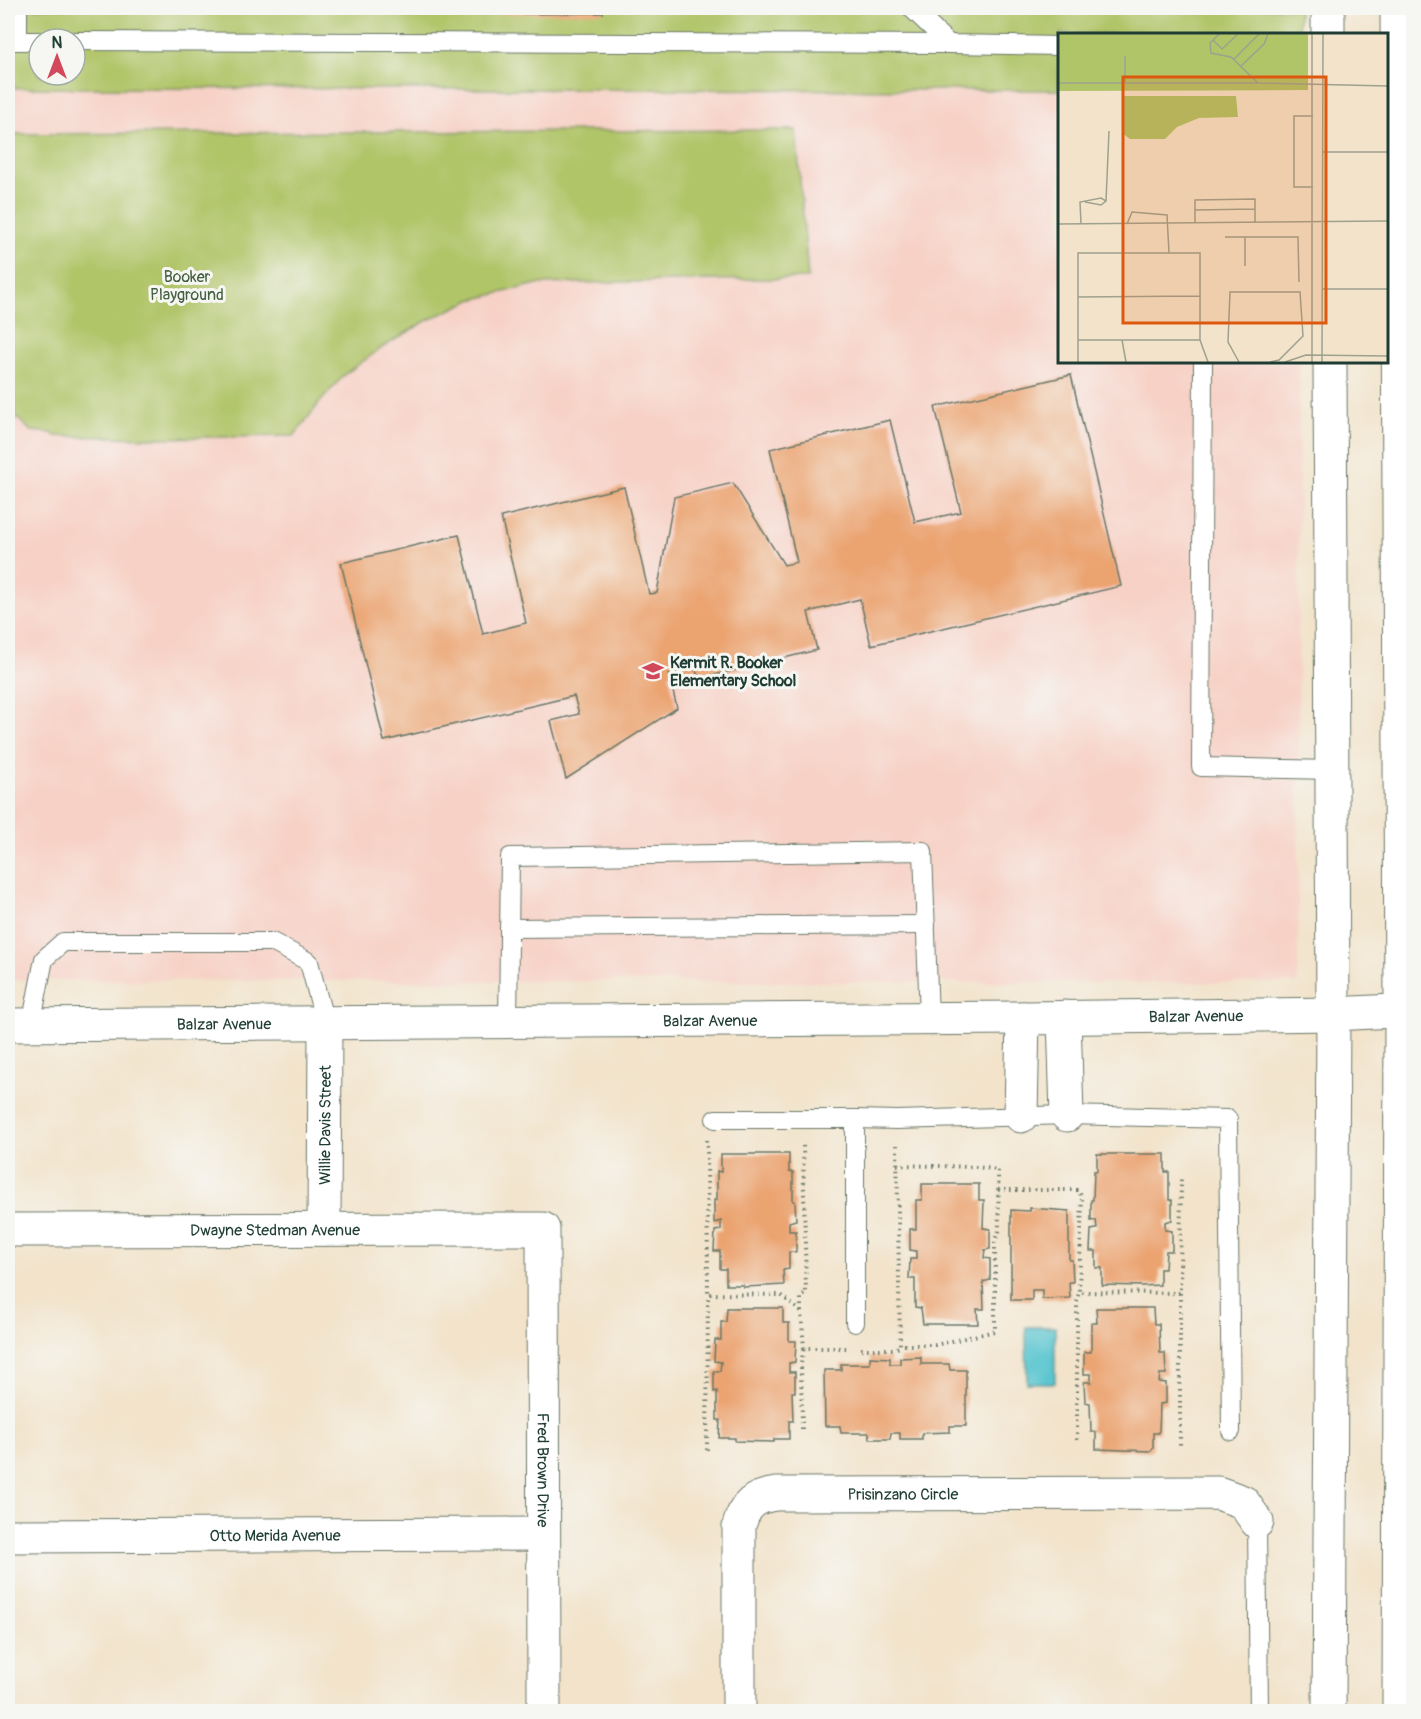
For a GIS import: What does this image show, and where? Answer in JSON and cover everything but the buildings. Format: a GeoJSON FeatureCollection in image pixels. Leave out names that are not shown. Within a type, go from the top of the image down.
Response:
{"type":"FeatureCollection","features":[{"type":"Feature","properties":{"kind":"street"},"geometry":{"type":"LineString","coordinates":[[1328,8],[1328,33]]}},
{"type":"Feature","properties":{"kind":"street"},"geometry":{"type":"LineString","coordinates":[[1397,8],[1406,526],[1407,1011],[1406,1481],[1399,1712]]}},
{"type":"Feature","properties":{"kind":"street"},"geometry":{"type":"LineString","coordinates":[[1329,1712],[1333,1014],[1330,363]]}},
{"type":"Feature","properties":{"kind":"street","name":"Balzar Avenue"},"geometry":{"type":"LineString","coordinates":[[19,1025],[1023,1018],[1407,1011]]}},
{"type":"Feature","properties":{"kind":"street"},"geometry":{"type":"LineString","coordinates":[[1065,1017],[1067,1115]]}},
{"type":"Feature","properties":{"kind":"street"},"geometry":{"type":"LineString","coordinates":[[1021,1116],[1023,1018]]}},
{"type":"Feature","properties":{"kind":"street","name":"Willie Davis Street"},"geometry":{"type":"LineString","coordinates":[[324,1229],[325,1023]]}},
{"type":"Feature","properties":{"kind":"street","name":"Dwayne Stedman Avenue"},"geometry":{"type":"LineString","coordinates":[[8,1230],[543,1229]]}},
{"type":"Feature","properties":{"kind":"street","name":"Fred Brown Drive"},"geometry":{"type":"LineString","coordinates":[[543,1229],[544,1712]]}},
{"type":"Feature","properties":{"kind":"street","name":"Prisinzano Circle"},"geometry":{"type":"LineString","coordinates":[[739,1712],[739,1526],[746,1509],[760,1496],[788,1494],[1218,1493],[1243,1502],[1257,1522]]}},
{"type":"Feature","properties":{"kind":"street","name":"Otto Merida Avenue"},"geometry":{"type":"LineString","coordinates":[[8,1536],[543,1534]]}},
{"type":"Feature","properties":{"kind":"lane"},"geometry":{"type":"LineString","coordinates":[[13,41],[18,8]]}},
{"type":"Feature","properties":{"kind":"lane"},"geometry":{"type":"LineString","coordinates":[[911,8],[949,44]]}},
{"type":"Feature","properties":{"kind":"lane"},"geometry":{"type":"LineString","coordinates":[[87,41],[1058,46]]}},
{"type":"Feature","properties":{"kind":"lane"},"geometry":{"type":"LineString","coordinates":[[1203,363],[1201,767],[1332,770]]}},
{"type":"Feature","properties":{"kind":"lane"},"geometry":{"type":"LineString","coordinates":[[508,1022],[510,856],[923,851],[929,1018]]}},
{"type":"Feature","properties":{"kind":"lane"},"geometry":{"type":"LineString","coordinates":[[509,928],[926,925]]}},
{"type":"Feature","properties":{"kind":"lane"},"geometry":{"type":"LineString","coordinates":[[19,1025],[44,959],[63,942],[272,942],[309,962],[325,1023]]}},
{"type":"Feature","properties":{"kind":"lane"},"geometry":{"type":"LineString","coordinates":[[715,1119],[897,1120],[1067,1115],[1228,1119],[1232,1431]]}},
{"type":"Feature","properties":{"kind":"lane"},"geometry":{"type":"LineString","coordinates":[[855,1119],[855,1323]]}},
{"type":"Feature","properties":{"kind":"lane"},"geometry":{"type":"LineString","coordinates":[[1257,1522],[1259,1712]]}},
{"type":"Feature","properties":{"kind":"path"},"geometry":{"type":"LineString","coordinates":[[897,1120],[900,1345]]}},
{"type":"Feature","properties":{"kind":"path"},"geometry":{"type":"LineString","coordinates":[[802,1138],[806,1294],[801,1296],[804,1347],[801,1364],[802,1429]]}},
{"type":"Feature","properties":{"kind":"path"},"geometry":{"type":"LineString","coordinates":[[707,1139],[707,1450]]}},
{"type":"Feature","properties":{"kind":"path"},"geometry":{"type":"LineString","coordinates":[[804,1347],[892,1349],[900,1345],[935,1346],[995,1331],[995,1244],[999,1231],[998,1170],[978,1167],[897,1165]]}},
{"type":"Feature","properties":{"kind":"path"},"geometry":{"type":"LineString","coordinates":[[1180,1445],[1181,1178]]}},
{"type":"Feature","properties":{"kind":"path"},"geometry":{"type":"LineString","coordinates":[[998,1190],[1078,1190],[1082,1197],[1077,1302],[1077,1440]]}},
{"type":"Feature","properties":{"kind":"path"},"geometry":{"type":"LineString","coordinates":[[1079,1292],[1180,1293]]}},
{"type":"Feature","properties":{"kind":"path"},"geometry":{"type":"LineString","coordinates":[[708,1294],[781,1295],[801,1312]]}},
{"type":"Feature","properties":{"kind":"shaded area","name":"Kermit R. Booker Elementary School"},"geometry":{"type":"Polygon","coordinates":[[[8,88],[1058,90],[1058,363],[1299,363],[1298,983],[8,980],[8,88]]]}},
{"type":"Feature","properties":{"kind":"green space"},"geometry":{"type":"Polygon","coordinates":[[[8,8],[1299,8],[1299,33],[1058,33],[1058,90],[8,88],[8,8]]]}},
{"type":"Feature","properties":{"kind":"green space","name":"Booker Playground"},"geometry":{"type":"Polygon","coordinates":[[[796,130],[808,278],[537,284],[471,300],[426,321],[345,374],[294,436],[151,438],[55,436],[52,433],[31,431],[15,416],[13,390],[8,391],[8,134],[796,130]]]}},
{"type":"Feature","properties":{"kind":"water"},"geometry":{"type":"Polygon","coordinates":[[[1026,1327],[1055,1327],[1055,1383],[1027,1383],[1026,1327]]]}},
{"type":"Feature","properties":{"kind":"place","name":"Kermit R. Booker Elementary School"},"geometry":{"type":"Point","coordinates":[653,671]}}]}
